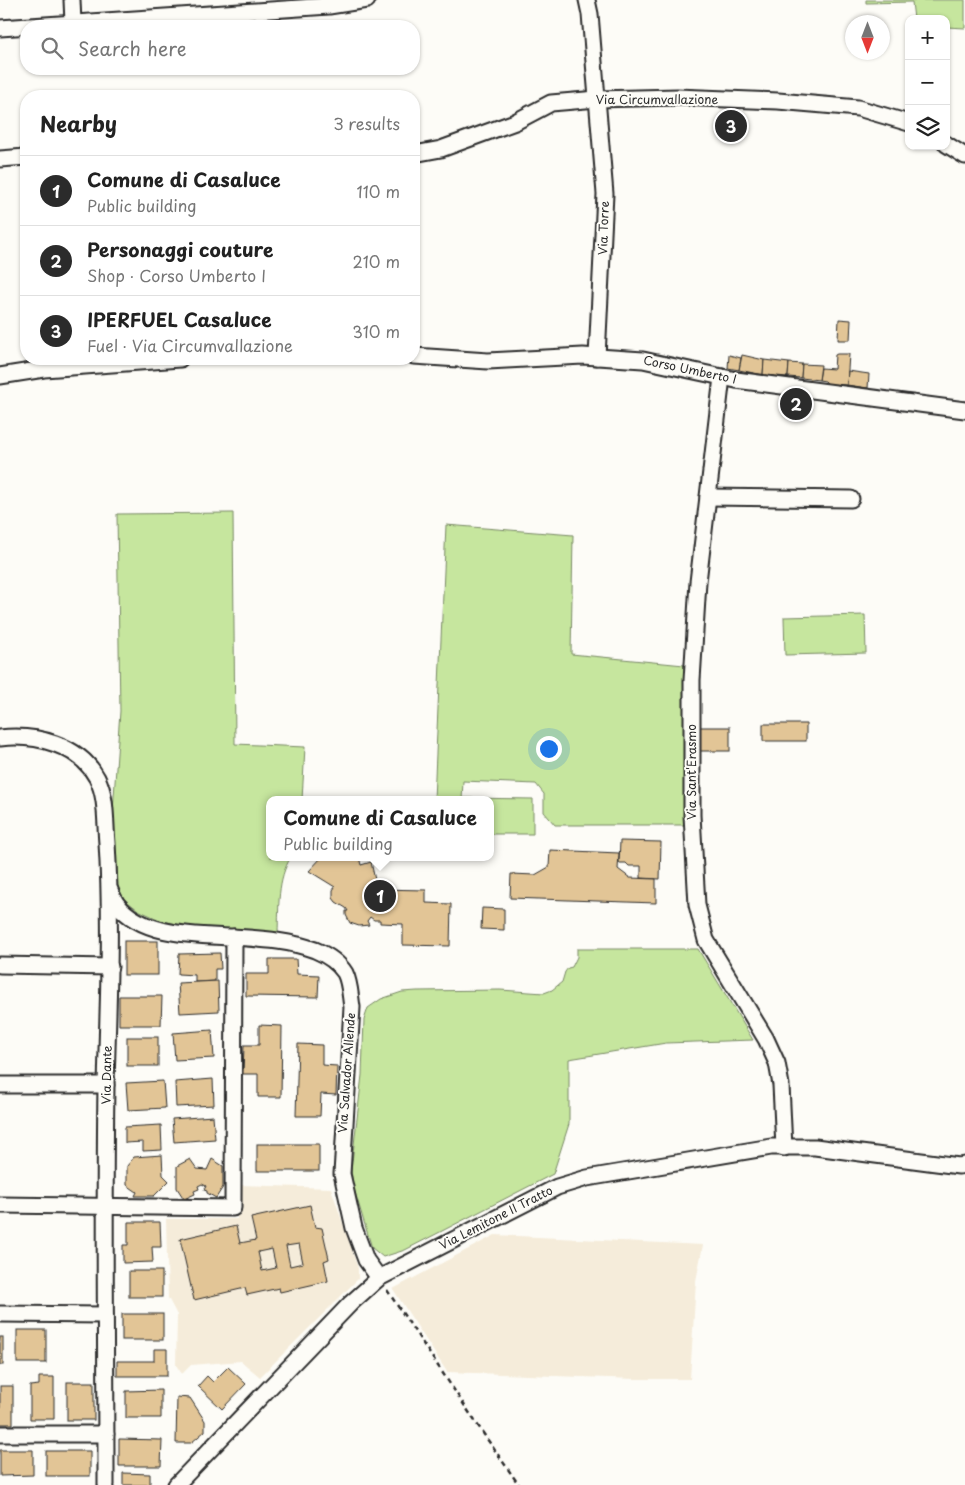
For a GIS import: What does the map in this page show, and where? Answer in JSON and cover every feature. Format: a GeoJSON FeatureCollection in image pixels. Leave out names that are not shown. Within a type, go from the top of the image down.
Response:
{"type":"FeatureCollection","features":[{"type":"Feature","properties":{"kind":"street"},"geometry":{"type":"LineString","coordinates":[[72,0],[73,20]]}},
{"type":"Feature","properties":{"kind":"street"},"geometry":{"type":"LineString","coordinates":[[111,20],[366,0]]}},
{"type":"Feature","properties":{"kind":"street","name":"Via Torre"},"geometry":{"type":"LineString","coordinates":[[587,0],[590,14],[605,194],[597,357]]}},
{"type":"Feature","properties":{"kind":"street"},"geometry":{"type":"LineString","coordinates":[[0,28],[20,27]]}},
{"type":"Feature","properties":{"kind":"street","name":"Via Circumvallazione"},"geometry":{"type":"LineString","coordinates":[[420,153],[441,149],[506,125],[551,103],[597,100],[678,97],[778,101],[858,108],[905,123]]}},
{"type":"Feature","properties":{"kind":"street"},"geometry":{"type":"LineString","coordinates":[[950,147],[965,156]]}},
{"type":"Feature","properties":{"kind":"street"},"geometry":{"type":"LineString","coordinates":[[0,159],[20,157]]}},
{"type":"Feature","properties":{"kind":"street","name":"Corso Umberto I"},"geometry":{"type":"LineString","coordinates":[[420,356],[488,361],[583,356],[643,360],[736,380],[965,410]]}},
{"type":"Feature","properties":{"kind":"street"},"geometry":{"type":"LineString","coordinates":[[0,376],[44,369],[98,365]]}},
{"type":"Feature","properties":{"kind":"street","name":"Via Sant'Erasmo"},"geometry":{"type":"LineString","coordinates":[[722,377],[698,582],[692,680],[692,815],[697,905],[706,940],[766,1039],[777,1063],[782,1092],[784,1148]]}},
{"type":"Feature","properties":{"kind":"street"},"geometry":{"type":"LineString","coordinates":[[708,497],[851,499]]}},
{"type":"Feature","properties":{"kind":"street","name":"Via Dante"},"geometry":{"type":"LineString","coordinates":[[0,738],[25,737],[54,743],[68,750],[81,759],[97,778],[104,804],[110,890],[110,967],[106,1086],[106,1485]]}},
{"type":"Feature","properties":{"kind":"street","name":"Via Salvador Allende"},"geometry":{"type":"LineString","coordinates":[[110,890],[116,903],[124,911],[147,925],[175,933],[297,944],[322,953],[340,966],[346,975],[349,986],[352,1021],[342,1174],[354,1228],[366,1260],[379,1278]]}},
{"type":"Feature","properties":{"kind":"street"},"geometry":{"type":"LineString","coordinates":[[0,1205],[233,1208],[234,937]]}},
{"type":"Feature","properties":{"kind":"street"},"geometry":{"type":"LineString","coordinates":[[0,965],[110,967]]}},
{"type":"Feature","properties":{"kind":"street"},"geometry":{"type":"LineString","coordinates":[[0,1086],[106,1086]]}},
{"type":"Feature","properties":{"kind":"street","name":"Via Lemitone II Tratto"},"geometry":{"type":"LineString","coordinates":[[176,1485],[351,1303],[379,1278],[557,1187],[587,1178],[771,1147],[814,1146],[959,1166],[965,1165]]}},
{"type":"Feature","properties":{"kind":"street"},"geometry":{"type":"LineString","coordinates":[[0,1314],[105,1314]]}},
{"type":"Feature","properties":{"kind":"street"},"geometry":{"type":"LineString","coordinates":[[0,1434],[106,1434]]}},
{"type":"Feature","properties":{"kind":"path"},"geometry":{"type":"LineString","coordinates":[[379,1278],[484,1436],[519,1485]]}},
{"type":"Feature","properties":{"kind":"shaded area"},"geometry":{"type":"Polygon","coordinates":[[[237,1185],[331,1188],[358,1268],[358,1279],[260,1377],[241,1361],[191,1365],[182,1374],[176,1365],[177,1315],[168,1298],[166,1219],[237,1219],[237,1185]]]}},
{"type":"Feature","properties":{"kind":"shaded area"},"geometry":{"type":"Polygon","coordinates":[[[495,1235],[703,1245],[696,1281],[690,1379],[635,1379],[447,1372],[393,1289],[495,1235]]]}},
{"type":"Feature","properties":{"kind":"green space"},"geometry":{"type":"Polygon","coordinates":[[[866,0],[965,0],[965,28],[950,27],[950,15],[914,15],[912,2],[866,3],[866,0]]]}},
{"type":"Feature","properties":{"kind":"green space"},"geometry":{"type":"Polygon","coordinates":[[[233,513],[235,744],[305,747],[302,796],[266,796],[266,861],[289,861],[281,884],[278,932],[184,926],[160,920],[138,910],[124,899],[118,887],[113,811],[120,711],[117,514],[233,513]]]}},
{"type":"Feature","properties":{"kind":"green space"},"geometry":{"type":"Polygon","coordinates":[[[446,525],[573,535],[571,654],[684,665],[685,825],[555,825],[544,812],[544,794],[536,784],[463,781],[462,796],[434,796],[446,525]]]}},
{"type":"Feature","properties":{"kind":"green space"},"geometry":{"type":"Polygon","coordinates":[[[865,615],[866,653],[785,655],[784,617],[865,615]]]}},
{"type":"Feature","properties":{"kind":"green space"},"geometry":{"type":"Polygon","coordinates":[[[494,798],[533,799],[533,834],[494,834],[494,798]]]}},
{"type":"Feature","properties":{"kind":"green space"},"geometry":{"type":"Polygon","coordinates":[[[577,949],[698,949],[753,1040],[666,1043],[569,1059],[569,1124],[553,1174],[405,1250],[383,1257],[372,1248],[354,1189],[351,1171],[362,1075],[364,1020],[368,1008],[381,999],[402,992],[500,990],[544,993],[552,990],[562,982],[565,972],[568,968],[572,967],[577,957],[577,949]]]}},
{"type":"Feature","properties":{"kind":"building"},"geometry":{"type":"Polygon","coordinates":[[[839,319],[851,320],[850,340],[838,340],[839,319]]]}},
{"type":"Feature","properties":{"kind":"building"},"geometry":{"type":"Polygon","coordinates":[[[849,354],[847,385],[828,384],[825,381],[819,380],[821,368],[834,369],[835,355],[849,354]]]}},
{"type":"Feature","properties":{"kind":"building"},"geometry":{"type":"Polygon","coordinates":[[[729,355],[741,358],[739,370],[728,368],[729,355]]]}},
{"type":"Feature","properties":{"kind":"building"},"geometry":{"type":"Polygon","coordinates":[[[742,355],[764,360],[763,375],[739,370],[742,355]]]}},
{"type":"Feature","properties":{"kind":"building"},"geometry":{"type":"Polygon","coordinates":[[[764,360],[789,363],[788,377],[763,375],[764,360]]]}},
{"type":"Feature","properties":{"kind":"building"},"geometry":{"type":"Polygon","coordinates":[[[789,363],[802,364],[801,378],[788,377],[789,363]]]}},
{"type":"Feature","properties":{"kind":"building"},"geometry":{"type":"Polygon","coordinates":[[[802,364],[821,365],[819,380],[801,378],[802,364]]]}},
{"type":"Feature","properties":{"kind":"building"},"geometry":{"type":"Polygon","coordinates":[[[848,371],[869,374],[868,388],[847,385],[848,371]]]}},
{"type":"Feature","properties":{"kind":"building"},"geometry":{"type":"Polygon","coordinates":[[[763,724],[806,724],[806,741],[763,741],[763,724]]]}},
{"type":"Feature","properties":{"kind":"building"},"geometry":{"type":"Polygon","coordinates":[[[700,727],[730,727],[730,751],[700,751],[700,727]]]}},
{"type":"Feature","properties":{"kind":"building"},"geometry":{"type":"Polygon","coordinates":[[[620,841],[661,842],[660,879],[641,878],[641,866],[629,866],[626,863],[619,863],[620,841]]]}},
{"type":"Feature","properties":{"kind":"building"},"geometry":{"type":"Polygon","coordinates":[[[550,850],[619,853],[618,869],[630,878],[656,879],[656,903],[510,898],[511,874],[535,875],[549,867],[550,850]]]}},
{"type":"Feature","properties":{"kind":"building"},"geometry":{"type":"Polygon","coordinates":[[[318,861],[360,861],[361,865],[371,862],[377,889],[426,890],[426,903],[451,904],[450,946],[403,945],[403,924],[380,923],[380,920],[374,920],[370,917],[367,921],[369,925],[359,926],[350,923],[346,915],[346,911],[348,911],[346,908],[333,898],[335,887],[309,871],[318,861]]]}},
{"type":"Feature","properties":{"kind":"building"},"geometry":{"type":"Polygon","coordinates":[[[482,908],[504,909],[504,930],[481,929],[482,908]]]}},
{"type":"Feature","properties":{"kind":"building"},"geometry":{"type":"Polygon","coordinates":[[[124,941],[158,941],[158,975],[124,975],[124,941]]]}},
{"type":"Feature","properties":{"kind":"building"},"geometry":{"type":"Polygon","coordinates":[[[220,953],[221,969],[215,969],[215,981],[195,982],[195,975],[178,974],[179,954],[220,953]]]}},
{"type":"Feature","properties":{"kind":"building"},"geometry":{"type":"Polygon","coordinates":[[[269,959],[296,959],[297,974],[319,975],[318,997],[246,996],[246,974],[269,974],[269,959]]]}},
{"type":"Feature","properties":{"kind":"building"},"geometry":{"type":"Polygon","coordinates":[[[218,981],[219,1011],[180,1013],[178,983],[218,981]]]}},
{"type":"Feature","properties":{"kind":"building"},"geometry":{"type":"Polygon","coordinates":[[[119,996],[162,996],[161,1025],[119,1025],[119,996]]]}},
{"type":"Feature","properties":{"kind":"building"},"geometry":{"type":"Polygon","coordinates":[[[259,1025],[282,1026],[281,1097],[258,1097],[258,1074],[243,1074],[244,1045],[259,1045],[259,1025]]]}},
{"type":"Feature","properties":{"kind":"building"},"geometry":{"type":"Polygon","coordinates":[[[212,1030],[214,1058],[175,1060],[173,1033],[212,1030]]]}},
{"type":"Feature","properties":{"kind":"building"},"geometry":{"type":"Polygon","coordinates":[[[127,1037],[158,1037],[158,1066],[127,1066],[127,1037]]]}},
{"type":"Feature","properties":{"kind":"building"},"geometry":{"type":"Polygon","coordinates":[[[298,1044],[322,1045],[322,1065],[337,1066],[336,1095],[321,1094],[320,1116],[296,1116],[298,1044]]]}},
{"type":"Feature","properties":{"kind":"building"},"geometry":{"type":"Polygon","coordinates":[[[213,1079],[214,1105],[176,1107],[175,1082],[213,1079]]]}},
{"type":"Feature","properties":{"kind":"building"},"geometry":{"type":"Polygon","coordinates":[[[163,1081],[165,1108],[128,1110],[126,1083],[163,1081]]]}},
{"type":"Feature","properties":{"kind":"building"},"geometry":{"type":"Polygon","coordinates":[[[213,1116],[215,1139],[174,1142],[172,1119],[213,1116]]]}},
{"type":"Feature","properties":{"kind":"building"},"geometry":{"type":"Polygon","coordinates":[[[161,1125],[162,1150],[143,1151],[143,1142],[125,1143],[125,1127],[161,1125]]]}},
{"type":"Feature","properties":{"kind":"building"},"geometry":{"type":"Polygon","coordinates":[[[257,1144],[319,1144],[319,1171],[257,1171],[257,1144]]]}},
{"type":"Feature","properties":{"kind":"building"},"geometry":{"type":"Polygon","coordinates":[[[162,1155],[163,1175],[169,1181],[154,1196],[135,1196],[137,1192],[127,1185],[127,1166],[134,1157],[162,1155]]]}},
{"type":"Feature","properties":{"kind":"building"},"geometry":{"type":"Polygon","coordinates":[[[190,1159],[197,1169],[207,1170],[212,1159],[223,1166],[223,1187],[216,1198],[204,1190],[206,1186],[202,1184],[198,1186],[199,1189],[194,1191],[195,1194],[184,1199],[177,1188],[177,1166],[190,1159]]]}},
{"type":"Feature","properties":{"kind":"building"},"geometry":{"type":"Polygon","coordinates":[[[310,1205],[315,1227],[322,1228],[329,1259],[324,1261],[328,1281],[280,1292],[279,1288],[247,1295],[245,1288],[194,1300],[180,1239],[236,1226],[240,1243],[256,1240],[251,1218],[310,1205]],[[299,1244],[286,1246],[290,1266],[303,1263],[299,1244]],[[272,1249],[258,1252],[262,1271],[276,1268],[272,1249]]]}},
{"type":"Feature","properties":{"kind":"building"},"geometry":{"type":"Polygon","coordinates":[[[128,1222],[160,1222],[161,1247],[152,1247],[153,1262],[123,1263],[123,1245],[128,1245],[128,1222]]]}},
{"type":"Feature","properties":{"kind":"building"},"geometry":{"type":"Polygon","coordinates":[[[129,1271],[162,1271],[162,1297],[129,1297],[129,1271]]]}},
{"type":"Feature","properties":{"kind":"building"},"geometry":{"type":"Polygon","coordinates":[[[122,1314],[163,1314],[163,1340],[122,1340],[122,1314]]]}},
{"type":"Feature","properties":{"kind":"building"},"geometry":{"type":"Polygon","coordinates":[[[17,1330],[46,1330],[46,1363],[17,1363],[17,1330]]]}},
{"type":"Feature","properties":{"kind":"building"},"geometry":{"type":"Polygon","coordinates":[[[0,1337],[3,1337],[3,1365],[0,1365],[0,1337]]]}},
{"type":"Feature","properties":{"kind":"building"},"geometry":{"type":"Polygon","coordinates":[[[154,1349],[167,1349],[167,1376],[117,1376],[117,1361],[154,1361],[154,1349]]]}},
{"type":"Feature","properties":{"kind":"building"},"geometry":{"type":"Polygon","coordinates":[[[228,1367],[246,1384],[222,1409],[198,1386],[207,1376],[213,1382],[228,1367]]]}},
{"type":"Feature","properties":{"kind":"building"},"geometry":{"type":"Polygon","coordinates":[[[39,1377],[54,1377],[54,1419],[30,1419],[30,1386],[39,1385],[39,1377]]]}},
{"type":"Feature","properties":{"kind":"building"},"geometry":{"type":"Polygon","coordinates":[[[67,1382],[94,1382],[94,1420],[67,1420],[67,1382]]]}},
{"type":"Feature","properties":{"kind":"building"},"geometry":{"type":"Polygon","coordinates":[[[0,1386],[13,1386],[13,1424],[0,1424],[0,1386]]]}},
{"type":"Feature","properties":{"kind":"building"},"geometry":{"type":"Polygon","coordinates":[[[161,1390],[161,1418],[126,1418],[126,1391],[161,1390]]]}},
{"type":"Feature","properties":{"kind":"building"},"geometry":{"type":"Polygon","coordinates":[[[177,1397],[190,1398],[205,1421],[205,1431],[191,1443],[176,1443],[177,1397]]]}},
{"type":"Feature","properties":{"kind":"building"},"geometry":{"type":"Polygon","coordinates":[[[119,1439],[162,1440],[161,1466],[119,1466],[119,1439]]]}},
{"type":"Feature","properties":{"kind":"building"},"geometry":{"type":"Polygon","coordinates":[[[0,1450],[33,1450],[33,1475],[0,1476],[0,1450]]]}},
{"type":"Feature","properties":{"kind":"building"},"geometry":{"type":"Polygon","coordinates":[[[46,1451],[90,1451],[90,1476],[46,1476],[46,1451]]]}},
{"type":"Feature","properties":{"kind":"building"},"geometry":{"type":"Polygon","coordinates":[[[123,1473],[150,1474],[150,1485],[123,1485],[123,1473]]]}},
{"type":"Feature","properties":{"kind":"place","name":"IPERFUEL Casaluce"},"geometry":{"type":"Point","coordinates":[731,126]}},
{"type":"Feature","properties":{"kind":"place","name":"Personaggi couture"},"geometry":{"type":"Point","coordinates":[796,404]}},
{"type":"Feature","properties":{"kind":"place","name":"Comune di Casaluce"},"geometry":{"type":"Point","coordinates":[380,896]}}]}
